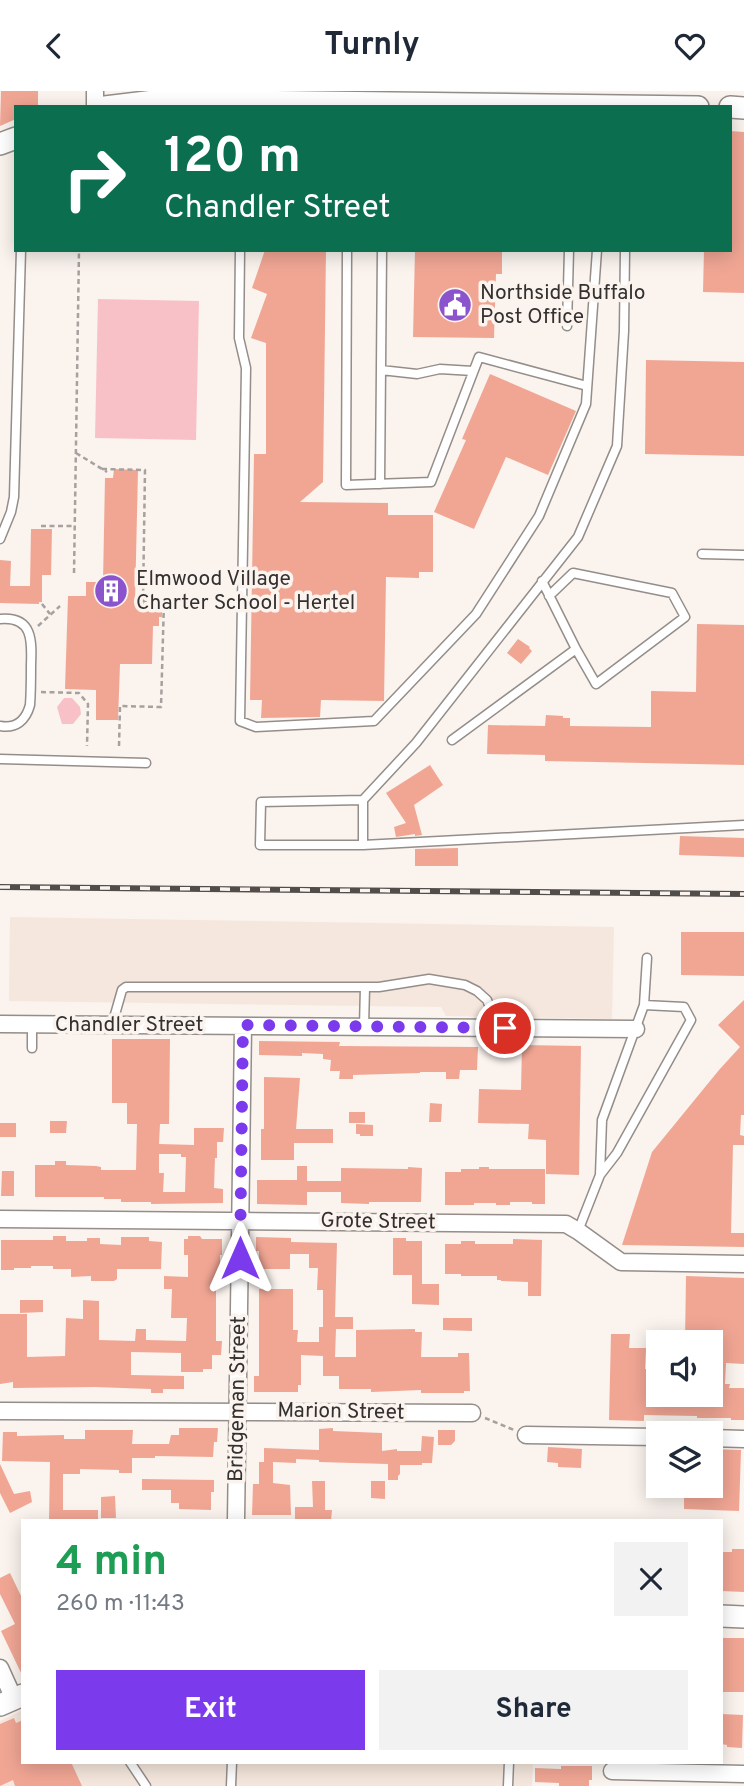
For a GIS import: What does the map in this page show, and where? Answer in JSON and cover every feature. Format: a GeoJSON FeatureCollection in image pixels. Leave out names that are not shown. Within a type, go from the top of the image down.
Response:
{"type":"FeatureCollection","features":[{"type":"Feature","properties":{"kind":"street"},"geometry":{"type":"LineString","coordinates":[[139,104],[162,100],[393,100],[426,105],[542,97],[567,105]]}},
{"type":"Feature","properties":{"kind":"street","name":"Chandler Street"},"geometry":{"type":"LineString","coordinates":[[0,1024],[636,1029]]}},
{"type":"Feature","properties":{"kind":"street","name":"Bridgeman Street"},"geometry":{"type":"LineString","coordinates":[[236,1519],[243,1025]]}},
{"type":"Feature","properties":{"kind":"street","name":"Grote Street"},"geometry":{"type":"LineString","coordinates":[[0,1219],[566,1224],[621,1262],[744,1264]]}},
{"type":"Feature","properties":{"kind":"street","name":"Marion Street"},"geometry":{"type":"LineString","coordinates":[[0,1411],[472,1413]]}},
{"type":"Feature","properties":{"kind":"street"},"geometry":{"type":"LineString","coordinates":[[526,1434],[646,1437]]}},
{"type":"Feature","properties":{"kind":"street"},"geometry":{"type":"LineString","coordinates":[[723,1438],[744,1439]]}},
{"type":"Feature","properties":{"kind":"street"},"geometry":{"type":"LineString","coordinates":[[723,1616],[744,1617]]}},
{"type":"Feature","properties":{"kind":"street"},"geometry":{"type":"LineString","coordinates":[[0,1668],[12,1700]]}},
{"type":"Feature","properties":{"kind":"street"},"geometry":{"type":"LineString","coordinates":[[612,1773],[744,1774]]}},
{"type":"Feature","properties":{"kind":"lane"},"geometry":{"type":"LineString","coordinates":[[0,538],[14,497],[21,252]]}},
{"type":"Feature","properties":{"kind":"lane"},"geometry":{"type":"LineString","coordinates":[[240,252],[239,338],[246,368],[240,721],[256,727],[374,722],[476,614],[539,516],[586,404],[597,252]]}},
{"type":"Feature","properties":{"kind":"lane"},"geometry":{"type":"LineString","coordinates":[[347,252],[346,485],[431,482],[479,357],[587,386]]}},
{"type":"Feature","properties":{"kind":"lane"},"geometry":{"type":"LineString","coordinates":[[380,484],[382,252]]}},
{"type":"Feature","properties":{"kind":"lane"},"geometry":{"type":"LineString","coordinates":[[567,326],[569,252]]}},
{"type":"Feature","properties":{"kind":"lane"},"geometry":{"type":"LineString","coordinates":[[363,845],[363,800],[416,743],[578,537],[617,446],[624,331],[625,252]]}},
{"type":"Feature","properties":{"kind":"lane"},"geometry":{"type":"LineString","coordinates":[[381,370],[417,374],[440,369],[473,371]]}},
{"type":"Feature","properties":{"kind":"lane"},"geometry":{"type":"LineString","coordinates":[[702,554],[744,555]]}},
{"type":"Feature","properties":{"kind":"lane"},"geometry":{"type":"LineString","coordinates":[[542,581],[549,596],[576,649],[596,684],[684,617],[671,593],[573,573],[549,596]]}},
{"type":"Feature","properties":{"kind":"lane"},"geometry":{"type":"LineString","coordinates":[[0,619],[20,622],[27,628],[32,642],[28,712],[16,726],[0,726]]}},
{"type":"Feature","properties":{"kind":"lane"},"geometry":{"type":"LineString","coordinates":[[452,740],[576,649]]}},
{"type":"Feature","properties":{"kind":"lane"},"geometry":{"type":"LineString","coordinates":[[0,759],[146,763]]}},
{"type":"Feature","properties":{"kind":"lane"},"geometry":{"type":"LineString","coordinates":[[363,800],[261,802],[260,845],[363,845],[744,825]]}},
{"type":"Feature","properties":{"kind":"lane"},"geometry":{"type":"LineString","coordinates":[[600,1175],[602,1120],[644,1005],[647,958]]}},
{"type":"Feature","properties":{"kind":"lane"},"geometry":{"type":"LineString","coordinates":[[112,1025],[122,990],[126,987],[379,988],[429,979],[465,985],[477,991],[487,1000],[495,1028]]}},
{"type":"Feature","properties":{"kind":"lane"},"geometry":{"type":"LineString","coordinates":[[364,1027],[365,987]]}},
{"type":"Feature","properties":{"kind":"lane"},"geometry":{"type":"LineString","coordinates":[[578,1231],[600,1175],[617,1153],[691,1020],[684,1007],[644,1005]]}},
{"type":"Feature","properties":{"kind":"lane"},"geometry":{"type":"LineString","coordinates":[[32,1024],[32,1048]]}},
{"type":"Feature","properties":{"kind":"lane"},"geometry":{"type":"LineString","coordinates":[[131,1764],[146,1786]]}},
{"type":"Feature","properties":{"kind":"lane"},"geometry":{"type":"LineString","coordinates":[[231,1786],[232,1764]]}},
{"type":"Feature","properties":{"kind":"lane"},"geometry":{"type":"LineString","coordinates":[[508,1786],[509,1764]]}},
{"type":"Feature","properties":{"kind":"path"},"geometry":{"type":"LineString","coordinates":[[74,573],[79,252]]}},
{"type":"Feature","properties":{"kind":"path"},"geometry":{"type":"LineString","coordinates":[[76,453],[107,472]]}},
{"type":"Feature","properties":{"kind":"path"},"geometry":{"type":"LineString","coordinates":[[102,469],[145,470],[140,601],[164,601],[161,707],[120,706],[119,746]]}},
{"type":"Feature","properties":{"kind":"path"},"geometry":{"type":"LineString","coordinates":[[41,526],[75,526]]}},
{"type":"Feature","properties":{"kind":"path"},"geometry":{"type":"LineString","coordinates":[[42,604],[50,614]]}},
{"type":"Feature","properties":{"kind":"path"},"geometry":{"type":"LineString","coordinates":[[38,626],[60,606]]}},
{"type":"Feature","properties":{"kind":"path"},"geometry":{"type":"LineString","coordinates":[[37,692],[79,693],[88,704],[87,746]]}},
{"type":"Feature","properties":{"kind":"path"},"geometry":{"type":"LineString","coordinates":[[79,706],[85,700]]}},
{"type":"Feature","properties":{"kind":"path"},"geometry":{"type":"LineString","coordinates":[[472,1413],[526,1434]]}},
{"type":"Feature","properties":{"kind":"shaded area"},"geometry":{"type":"Polygon","coordinates":[[[98,299],[199,301],[196,440],[95,438],[98,299]]]}},
{"type":"Feature","properties":{"kind":"shaded area"},"geometry":{"type":"Polygon","coordinates":[[[64,698],[72,698],[80,707],[81,714],[73,724],[62,724],[57,707],[64,698]]]}},
{"type":"Feature","properties":{"kind":"shaded area"},"geometry":{"type":"Polygon","coordinates":[[[10,917],[614,927],[612,1019],[446,1016],[441,1007],[9,1001],[10,917]]]}},
{"type":"Feature","properties":{"kind":"shaded area"},"geometry":{"type":"Polygon","coordinates":[[[21,1711],[21,1764],[533,1764],[532,1786],[0,1786],[0,1721],[21,1711]]]}},
{"type":"Feature","properties":{"kind":"building"},"geometry":{"type":"Polygon","coordinates":[[[1,91],[38,91],[38,105],[14,105],[14,120],[0,126],[1,91]]]}},
{"type":"Feature","properties":{"kind":"building"},"geometry":{"type":"Polygon","coordinates":[[[732,131],[744,132],[744,293],[703,292],[704,252],[732,252],[732,131]]]}},
{"type":"Feature","properties":{"kind":"building"},"geometry":{"type":"Polygon","coordinates":[[[264,252],[326,252],[323,482],[300,502],[388,503],[388,515],[433,515],[433,572],[419,572],[419,578],[386,577],[384,701],[321,700],[320,717],[261,718],[262,700],[250,700],[254,454],[266,454],[266,343],[251,338],[267,294],[252,288],[264,252]]]}},
{"type":"Feature","properties":{"kind":"building","name":"Northside Buffalo Post Office"},"geometry":{"type":"Polygon","coordinates":[[[415,252],[502,252],[502,274],[496,274],[494,338],[413,337],[415,252]]]}},
{"type":"Feature","properties":{"kind":"building"},"geometry":{"type":"Polygon","coordinates":[[[646,360],[744,362],[744,456],[645,454],[646,360]]]}},
{"type":"Feature","properties":{"kind":"building"},"geometry":{"type":"Polygon","coordinates":[[[490,374],[576,411],[548,475],[506,457],[474,529],[434,512],[466,440],[462,439],[490,374]]]}},
{"type":"Feature","properties":{"kind":"building","name":"Elmwood Village Charter School - Hertel"},"geometry":{"type":"Polygon","coordinates":[[[114,469],[138,470],[135,602],[162,603],[162,617],[159,617],[159,626],[153,626],[152,664],[120,664],[118,720],[96,720],[96,690],[65,689],[68,596],[86,596],[86,582],[103,582],[105,478],[113,478],[114,469]]]}},
{"type":"Feature","properties":{"kind":"building"},"geometry":{"type":"Polygon","coordinates":[[[31,529],[52,529],[51,575],[42,575],[42,602],[0,603],[0,560],[11,561],[10,586],[30,586],[31,529]]]}},
{"type":"Feature","properties":{"kind":"building"},"geometry":{"type":"Polygon","coordinates":[[[697,624],[744,625],[744,765],[545,761],[545,755],[487,754],[488,725],[545,726],[546,715],[570,718],[570,726],[651,727],[651,691],[696,692],[697,624]]]}},
{"type":"Feature","properties":{"kind":"building"},"geometry":{"type":"Polygon","coordinates":[[[518,639],[532,651],[521,664],[507,653],[518,639]]]}},
{"type":"Feature","properties":{"kind":"building"},"geometry":{"type":"Polygon","coordinates":[[[430,765],[443,785],[414,805],[422,835],[396,837],[394,827],[406,823],[386,793],[430,765]]]}},
{"type":"Feature","properties":{"kind":"building"},"geometry":{"type":"Polygon","coordinates":[[[680,836],[744,838],[744,857],[679,855],[680,836]]]}},
{"type":"Feature","properties":{"kind":"building"},"geometry":{"type":"Polygon","coordinates":[[[458,848],[458,866],[415,866],[415,849],[458,848]]]}},
{"type":"Feature","properties":{"kind":"building"},"geometry":{"type":"Polygon","coordinates":[[[681,932],[744,932],[744,976],[681,975],[681,932]]]}},
{"type":"Feature","properties":{"kind":"building"},"geometry":{"type":"Polygon","coordinates":[[[744,1000],[744,1115],[741,1115],[740,1135],[744,1136],[744,1145],[733,1145],[731,1233],[744,1233],[744,1247],[622,1245],[652,1152],[740,1047],[718,1025],[744,1000]]]}},
{"type":"Feature","properties":{"kind":"building"},"geometry":{"type":"Polygon","coordinates":[[[112,1039],[170,1039],[169,1124],[160,1124],[159,1144],[194,1145],[194,1128],[224,1128],[223,1142],[217,1142],[214,1188],[223,1189],[223,1203],[151,1204],[121,1202],[121,1199],[104,1197],[35,1197],[35,1165],[55,1165],[55,1161],[66,1161],[66,1165],[96,1166],[101,1167],[101,1170],[136,1170],[137,1124],[127,1124],[127,1103],[112,1103],[112,1039]],[[159,1154],[159,1173],[164,1173],[163,1192],[185,1192],[186,1157],[181,1157],[181,1154],[159,1154]]]}},
{"type":"Feature","properties":{"kind":"building"},"geometry":{"type":"Polygon","coordinates":[[[259,1041],[340,1042],[339,1046],[478,1047],[477,1070],[460,1070],[459,1079],[446,1079],[446,1072],[420,1072],[353,1075],[353,1079],[339,1079],[340,1071],[330,1071],[331,1060],[323,1059],[323,1054],[259,1055],[259,1041]]]}},
{"type":"Feature","properties":{"kind":"building"},"geometry":{"type":"Polygon","coordinates":[[[522,1045],[581,1046],[579,1175],[546,1174],[546,1140],[528,1139],[529,1124],[478,1123],[479,1089],[521,1090],[522,1045]]]}},
{"type":"Feature","properties":{"kind":"building"},"geometry":{"type":"Polygon","coordinates":[[[264,1077],[300,1078],[296,1129],[333,1129],[333,1143],[294,1143],[294,1160],[261,1160],[264,1077]]]}},
{"type":"Feature","properties":{"kind":"building"},"geometry":{"type":"Polygon","coordinates":[[[430,1103],[442,1104],[441,1122],[429,1122],[430,1103]]]}},
{"type":"Feature","properties":{"kind":"building"},"geometry":{"type":"Polygon","coordinates":[[[349,1112],[365,1112],[365,1123],[349,1123],[349,1112]]]}},
{"type":"Feature","properties":{"kind":"building"},"geometry":{"type":"Polygon","coordinates":[[[50,1121],[67,1121],[66,1133],[50,1133],[50,1121]]]}},
{"type":"Feature","properties":{"kind":"building"},"geometry":{"type":"Polygon","coordinates":[[[0,1123],[16,1123],[16,1137],[0,1137],[0,1123]]]}},
{"type":"Feature","properties":{"kind":"building"},"geometry":{"type":"Polygon","coordinates":[[[356,1124],[373,1125],[373,1136],[356,1134],[356,1124]]]}},
{"type":"Feature","properties":{"kind":"building"},"geometry":{"type":"Polygon","coordinates":[[[297,1166],[307,1166],[307,1181],[341,1181],[341,1168],[422,1168],[421,1202],[341,1203],[341,1192],[307,1192],[307,1205],[257,1204],[257,1180],[297,1180],[297,1166]]]}},
{"type":"Feature","properties":{"kind":"building"},"geometry":{"type":"Polygon","coordinates":[[[461,1169],[545,1169],[545,1204],[510,1202],[510,1205],[445,1205],[445,1172],[461,1172],[461,1169]]]}},
{"type":"Feature","properties":{"kind":"building"},"geometry":{"type":"Polygon","coordinates":[[[2,1171],[14,1171],[14,1196],[1,1196],[2,1171]]]}},
{"type":"Feature","properties":{"kind":"building"},"geometry":{"type":"Polygon","coordinates":[[[53,1236],[66,1236],[66,1241],[100,1238],[100,1244],[121,1245],[121,1237],[149,1237],[149,1241],[162,1242],[161,1269],[117,1269],[117,1279],[114,1281],[91,1281],[91,1276],[71,1277],[71,1269],[53,1269],[53,1266],[1,1270],[1,1240],[53,1240],[53,1236]]]}},
{"type":"Feature","properties":{"kind":"building"},"geometry":{"type":"Polygon","coordinates":[[[188,1236],[222,1239],[220,1285],[216,1285],[216,1341],[222,1341],[221,1355],[212,1355],[212,1369],[203,1369],[203,1372],[181,1372],[181,1353],[131,1352],[131,1375],[184,1376],[184,1389],[163,1389],[163,1393],[151,1393],[151,1389],[13,1388],[13,1382],[0,1384],[0,1314],[27,1314],[27,1357],[65,1356],[66,1318],[83,1319],[83,1300],[99,1301],[99,1340],[135,1341],[136,1329],[146,1329],[146,1340],[186,1341],[187,1318],[171,1318],[172,1289],[164,1289],[164,1276],[188,1277],[188,1255],[184,1255],[184,1239],[188,1239],[188,1236]]]}},
{"type":"Feature","properties":{"kind":"building"},"geometry":{"type":"Polygon","coordinates":[[[256,1237],[291,1238],[291,1242],[337,1243],[335,1317],[353,1317],[353,1329],[336,1329],[335,1357],[356,1357],[356,1330],[415,1329],[415,1332],[422,1332],[421,1357],[458,1357],[458,1353],[469,1353],[470,1391],[421,1393],[421,1390],[371,1392],[371,1389],[339,1389],[339,1376],[323,1376],[323,1356],[301,1355],[301,1385],[298,1385],[298,1392],[254,1392],[254,1376],[259,1376],[259,1289],[293,1289],[293,1330],[298,1330],[297,1342],[319,1342],[319,1327],[323,1327],[323,1290],[317,1290],[318,1268],[309,1268],[309,1254],[290,1254],[290,1269],[259,1269],[256,1237]]]}},
{"type":"Feature","properties":{"kind":"building"},"geometry":{"type":"Polygon","coordinates":[[[393,1238],[422,1241],[422,1284],[439,1284],[439,1305],[412,1304],[412,1275],[393,1275],[393,1238]]]}},
{"type":"Feature","properties":{"kind":"building"},"geometry":{"type":"Polygon","coordinates":[[[513,1239],[542,1240],[541,1296],[528,1296],[528,1282],[501,1281],[497,1280],[497,1276],[445,1274],[445,1244],[475,1241],[475,1244],[513,1244],[513,1239]]]}},
{"type":"Feature","properties":{"kind":"building"},"geometry":{"type":"Polygon","coordinates":[[[686,1276],[744,1278],[744,1364],[726,1363],[725,1384],[730,1384],[729,1388],[744,1388],[744,1420],[644,1415],[644,1421],[609,1420],[611,1334],[630,1334],[629,1348],[646,1348],[646,1407],[723,1407],[723,1330],[685,1330],[686,1276]]]}},
{"type":"Feature","properties":{"kind":"building"},"geometry":{"type":"Polygon","coordinates":[[[20,1300],[43,1300],[43,1312],[20,1313],[20,1300]]]}},
{"type":"Feature","properties":{"kind":"building"},"geometry":{"type":"Polygon","coordinates":[[[443,1318],[472,1318],[472,1331],[443,1330],[443,1318]]]}},
{"type":"Feature","properties":{"kind":"building"},"geometry":{"type":"Polygon","coordinates":[[[179,1428],[218,1428],[213,1457],[132,1458],[132,1473],[80,1469],[80,1474],[63,1474],[63,1510],[98,1510],[98,1519],[49,1519],[50,1462],[2,1461],[3,1432],[17,1432],[17,1436],[64,1435],[64,1439],[85,1439],[85,1430],[133,1430],[132,1444],[169,1444],[171,1435],[179,1435],[179,1428]]]}},
{"type":"Feature","properties":{"kind":"building"},"geometry":{"type":"Polygon","coordinates":[[[333,1428],[333,1431],[382,1433],[382,1451],[421,1451],[422,1436],[434,1437],[432,1463],[400,1465],[398,1480],[388,1480],[388,1464],[296,1459],[296,1463],[273,1462],[273,1483],[290,1485],[291,1515],[252,1515],[253,1484],[259,1484],[259,1462],[264,1462],[264,1448],[319,1450],[319,1429],[333,1428]]]}},
{"type":"Feature","properties":{"kind":"building"},"geometry":{"type":"Polygon","coordinates":[[[438,1430],[455,1430],[455,1441],[451,1445],[438,1445],[438,1430]]]}},
{"type":"Feature","properties":{"kind":"building"},"geometry":{"type":"Polygon","coordinates":[[[548,1447],[582,1449],[581,1468],[558,1467],[558,1463],[547,1462],[548,1447]]]}},
{"type":"Feature","properties":{"kind":"building"},"geometry":{"type":"Polygon","coordinates":[[[723,1449],[741,1450],[739,1511],[684,1509],[684,1498],[723,1498],[723,1449]]]}},
{"type":"Feature","properties":{"kind":"building"},"geometry":{"type":"Polygon","coordinates":[[[0,1464],[14,1494],[30,1491],[32,1502],[10,1513],[0,1493],[0,1464]]]}},
{"type":"Feature","properties":{"kind":"building"},"geometry":{"type":"Polygon","coordinates":[[[142,1479],[214,1480],[211,1510],[179,1509],[179,1503],[171,1503],[171,1490],[142,1490],[142,1479]]]}},
{"type":"Feature","properties":{"kind":"building"},"geometry":{"type":"Polygon","coordinates":[[[312,1481],[325,1481],[325,1510],[332,1510],[331,1519],[295,1519],[295,1507],[313,1507],[312,1481]]]}},
{"type":"Feature","properties":{"kind":"building"},"geometry":{"type":"Polygon","coordinates":[[[371,1481],[385,1481],[385,1499],[371,1498],[371,1481]]]}},
{"type":"Feature","properties":{"kind":"building"},"geometry":{"type":"Polygon","coordinates":[[[115,1496],[116,1518],[101,1518],[101,1497],[115,1496]]]}},
{"type":"Feature","properties":{"kind":"building"},"geometry":{"type":"Polygon","coordinates":[[[732,1549],[744,1549],[744,1592],[723,1591],[723,1552],[732,1552],[732,1549]]]}},
{"type":"Feature","properties":{"kind":"building"},"geometry":{"type":"Polygon","coordinates":[[[10,1573],[21,1596],[21,1673],[1,1631],[15,1624],[0,1594],[0,1578],[10,1573]]]}},
{"type":"Feature","properties":{"kind":"building"},"geometry":{"type":"Polygon","coordinates":[[[723,1638],[744,1638],[744,1692],[723,1692],[723,1638]]]}},
{"type":"Feature","properties":{"kind":"building"},"geometry":{"type":"Polygon","coordinates":[[[723,1714],[743,1715],[742,1748],[723,1744],[723,1714]]]}},
{"type":"Feature","properties":{"kind":"building"},"geometry":{"type":"Polygon","coordinates":[[[14,1718],[16,1723],[21,1721],[21,1764],[72,1764],[82,1786],[15,1786],[13,1780],[0,1786],[0,1724],[14,1718]]]}},
{"type":"Feature","properties":{"kind":"building"},"geometry":{"type":"Polygon","coordinates":[[[561,1766],[592,1766],[589,1786],[559,1786],[559,1783],[535,1782],[535,1768],[561,1769],[561,1766]]]}},
{"type":"Feature","properties":{"kind":"railway"},"geometry":{"type":"LineString","coordinates":[[0,887],[744,894]]}},
{"type":"Feature","properties":{"kind":"place","name":"Northside Buffalo Post Office"},"geometry":{"type":"Point","coordinates":[455,305]}},
{"type":"Feature","properties":{"kind":"place","name":"Elmwood Village Charter School - Hertel"},"geometry":{"type":"Point","coordinates":[111,591]}},
{"type":"Feature","properties":{"kind":"route"},"geometry":{"type":"LineString","coordinates":[[240,1258],[243,1025],[505,1028]]}}]}
